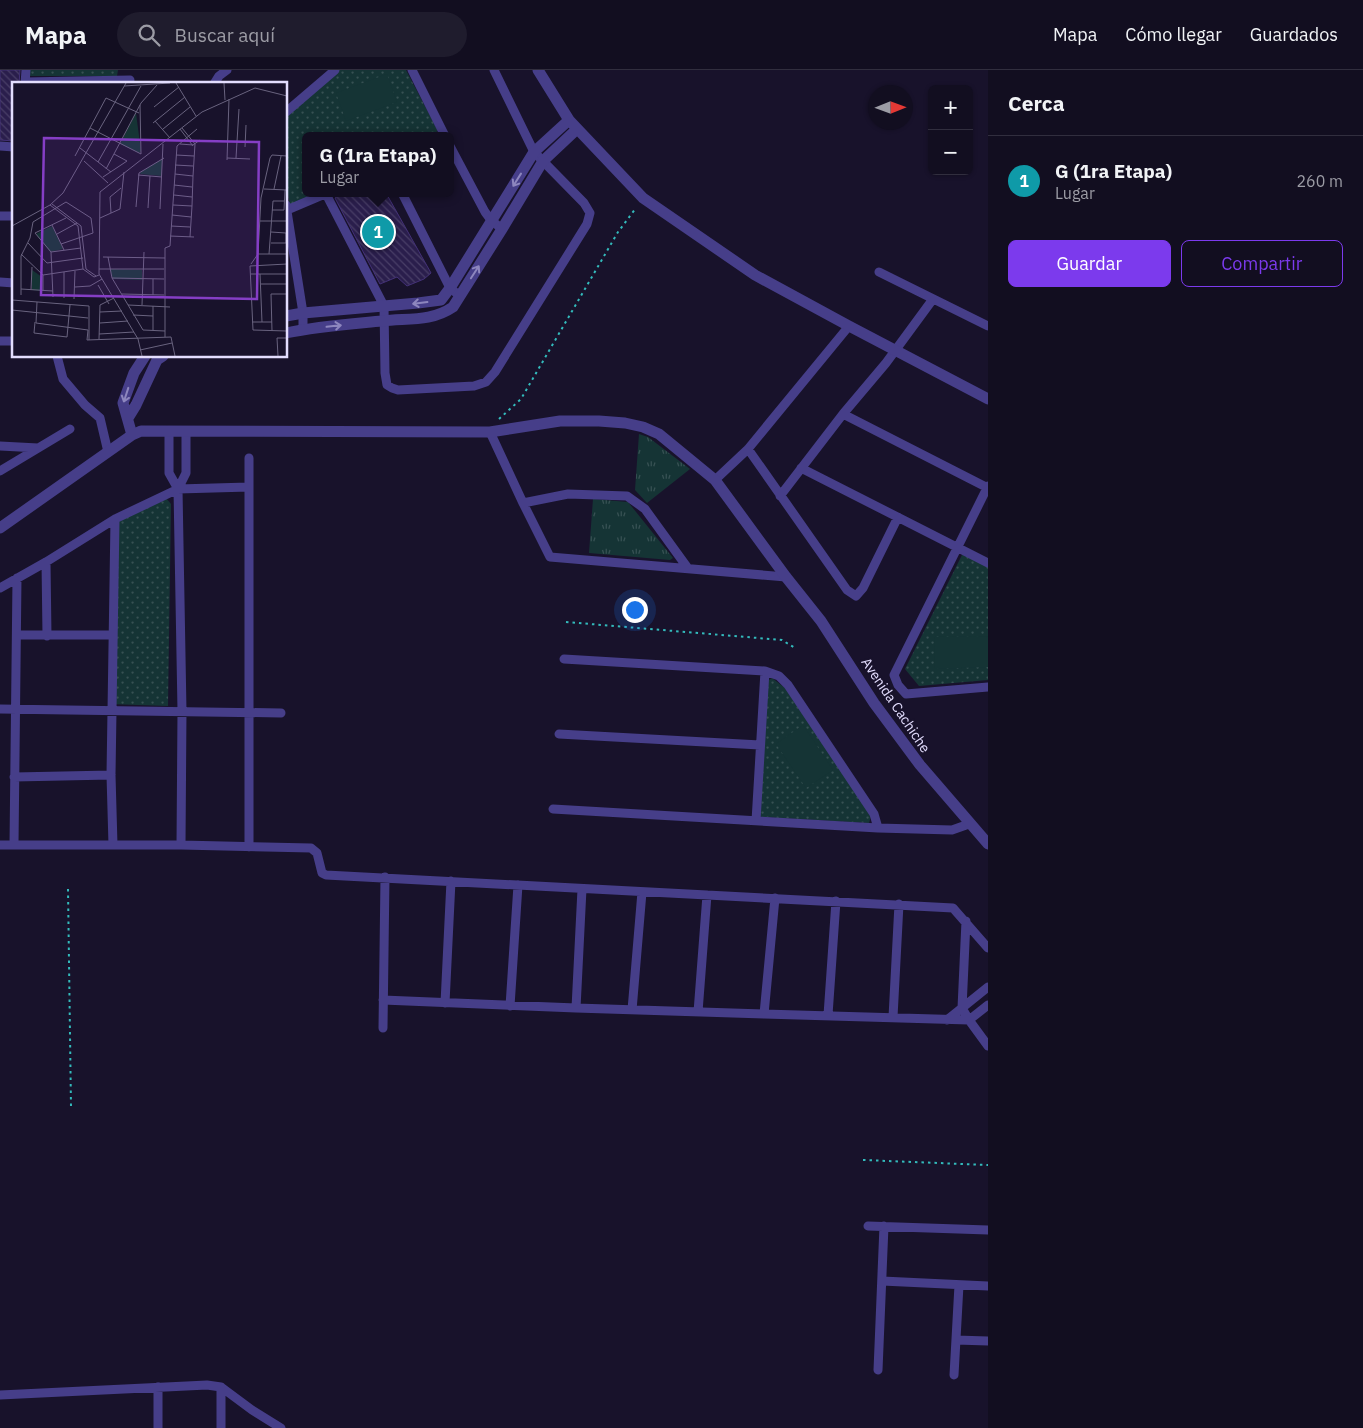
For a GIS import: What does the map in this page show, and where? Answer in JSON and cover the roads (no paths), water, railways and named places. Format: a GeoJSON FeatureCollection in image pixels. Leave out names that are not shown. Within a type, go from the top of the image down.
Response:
{"type":"FeatureCollection","features":[{"type":"Feature","properties":{"kind":"street"},"geometry":{"type":"LineString","coordinates":[[130,82],[133,70]]}},
{"type":"Feature","properties":{"kind":"street"},"geometry":{"type":"LineString","coordinates":[[215,82],[226,70]]}},
{"type":"Feature","properties":{"kind":"street"},"geometry":{"type":"LineString","coordinates":[[288,110],[335,70]]}},
{"type":"Feature","properties":{"kind":"street"},"geometry":{"type":"LineString","coordinates":[[412,70],[441,132]]}},
{"type":"Feature","properties":{"kind":"street"},"geometry":{"type":"LineString","coordinates":[[328,197],[384,306],[385,379],[387,385],[398,390],[474,386],[480,385],[491,378],[589,219],[590,213],[588,207],[538,156],[494,70]]}},
{"type":"Feature","properties":{"kind":"street"},"geometry":{"type":"LineString","coordinates":[[538,70],[569,120],[643,198],[755,275],[988,399]]}},
{"type":"Feature","properties":{"kind":"street"},"geometry":{"type":"LineString","coordinates":[[288,333],[304,329],[428,318],[442,314],[453,307],[455,292],[491,220],[538,156],[569,120]]}},
{"type":"Feature","properties":{"kind":"street"},"geometry":{"type":"LineString","coordinates":[[288,316],[441,300],[455,292],[502,229],[538,156],[577,129]]}},
{"type":"Feature","properties":{"kind":"street"},"geometry":{"type":"LineString","coordinates":[[454,154],[485,212],[502,229]]}},
{"type":"Feature","properties":{"kind":"street"},"geometry":{"type":"LineString","coordinates":[[288,208],[316,197]]}},
{"type":"Feature","properties":{"kind":"street"},"geometry":{"type":"LineString","coordinates":[[404,197],[455,292]]}},
{"type":"Feature","properties":{"kind":"street"},"geometry":{"type":"LineString","coordinates":[[288,215],[304,329]]}},
{"type":"Feature","properties":{"kind":"street"},"geometry":{"type":"LineString","coordinates":[[879,272],[988,326]]}},
{"type":"Feature","properties":{"kind":"street"},"geometry":{"type":"LineString","coordinates":[[780,496],[843,414],[895,351],[933,299]]}},
{"type":"Feature","properties":{"kind":"street"},"geometry":{"type":"LineString","coordinates":[[715,480],[748,449],[849,326]]}},
{"type":"Feature","properties":{"kind":"street"},"geometry":{"type":"LineString","coordinates":[[58,358],[63,379],[85,405],[100,418],[108,452]]}},
{"type":"Feature","properties":{"kind":"street"},"geometry":{"type":"LineString","coordinates":[[0,528],[132,435],[123,403],[134,373],[144,358]]}},
{"type":"Feature","properties":{"kind":"street"},"geometry":{"type":"LineString","coordinates":[[128,418],[157,360],[160,358]]}},
{"type":"Feature","properties":{"kind":"street"},"geometry":{"type":"LineString","coordinates":[[843,414],[988,487],[894,675],[898,685],[906,694],[988,687]]}},
{"type":"Feature","properties":{"kind":"street","name":"Avenida Cachiche"},"geometry":{"type":"LineString","coordinates":[[132,435],[142,431],[250,430],[490,432],[560,421],[624,423],[643,427],[659,434],[715,480],[786,577],[821,621],[874,703],[914,758],[988,844]]}},
{"type":"Feature","properties":{"kind":"street"},"geometry":{"type":"LineString","coordinates":[[0,471],[70,429]]}},
{"type":"Feature","properties":{"kind":"street"},"geometry":{"type":"LineString","coordinates":[[169,432],[169,473],[178,490]]}},
{"type":"Feature","properties":{"kind":"street"},"geometry":{"type":"LineString","coordinates":[[181,845],[182,711],[178,490],[186,473],[186,432]]}},
{"type":"Feature","properties":{"kind":"street"},"geometry":{"type":"LineString","coordinates":[[490,432],[550,557],[786,577]]}},
{"type":"Feature","properties":{"kind":"street"},"geometry":{"type":"LineString","coordinates":[[0,446],[38,448]]}},
{"type":"Feature","properties":{"kind":"street"},"geometry":{"type":"LineString","coordinates":[[748,449],[847,590],[856,596],[863,588],[898,518]]}},
{"type":"Feature","properties":{"kind":"street"},"geometry":{"type":"LineString","coordinates":[[249,458],[249,847]]}},
{"type":"Feature","properties":{"kind":"street"},"geometry":{"type":"LineString","coordinates":[[801,468],[988,563]]}},
{"type":"Feature","properties":{"kind":"street"},"geometry":{"type":"LineString","coordinates":[[0,588],[115,519],[178,490],[249,487]]}},
{"type":"Feature","properties":{"kind":"street"},"geometry":{"type":"LineString","coordinates":[[523,503],[568,494],[626,496],[645,509],[687,568]]}},
{"type":"Feature","properties":{"kind":"street"},"geometry":{"type":"LineString","coordinates":[[112,844],[111,775],[115,519]]}},
{"type":"Feature","properties":{"kind":"street"},"geometry":{"type":"LineString","coordinates":[[46,562],[47,636]]}},
{"type":"Feature","properties":{"kind":"street"},"geometry":{"type":"LineString","coordinates":[[14,845],[17,578]]}},
{"type":"Feature","properties":{"kind":"street"},"geometry":{"type":"LineString","coordinates":[[17,635],[113,635]]}},
{"type":"Feature","properties":{"kind":"street"},"geometry":{"type":"LineString","coordinates":[[564,659],[765,671],[778,676],[788,685],[874,814],[878,828]]}},
{"type":"Feature","properties":{"kind":"street"},"geometry":{"type":"LineString","coordinates":[[756,821],[765,671]]}},
{"type":"Feature","properties":{"kind":"street"},"geometry":{"type":"LineString","coordinates":[[0,709],[281,713]]}},
{"type":"Feature","properties":{"kind":"street"},"geometry":{"type":"LineString","coordinates":[[558,734],[760,744]]}},
{"type":"Feature","properties":{"kind":"street"},"geometry":{"type":"LineString","coordinates":[[14,777],[111,775]]}},
{"type":"Feature","properties":{"kind":"street"},"geometry":{"type":"LineString","coordinates":[[553,809],[878,828],[952,830],[969,824]]}},
{"type":"Feature","properties":{"kind":"street"},"geometry":{"type":"LineString","coordinates":[[0,845],[112,844],[311,848],[317,853],[322,873],[326,875],[953,908],[988,948]]}},
{"type":"Feature","properties":{"kind":"street"},"geometry":{"type":"LineString","coordinates":[[383,1028],[385,877]]}},
{"type":"Feature","properties":{"kind":"street"},"geometry":{"type":"LineString","coordinates":[[445,1002],[452,881]]}},
{"type":"Feature","properties":{"kind":"street"},"geometry":{"type":"LineString","coordinates":[[510,1006],[518,885]]}},
{"type":"Feature","properties":{"kind":"street"},"geometry":{"type":"LineString","coordinates":[[576,1008],[582,889]]}},
{"type":"Feature","properties":{"kind":"street"},"geometry":{"type":"LineString","coordinates":[[632,1010],[642,892]]}},
{"type":"Feature","properties":{"kind":"street"},"geometry":{"type":"LineString","coordinates":[[698,1012],[707,895]]}},
{"type":"Feature","properties":{"kind":"street"},"geometry":{"type":"LineString","coordinates":[[764,1014],[775,898]]}},
{"type":"Feature","properties":{"kind":"street"},"geometry":{"type":"LineString","coordinates":[[828,1016],[836,901]]}},
{"type":"Feature","properties":{"kind":"street"},"geometry":{"type":"LineString","coordinates":[[893,1017],[900,904]]}},
{"type":"Feature","properties":{"kind":"street"},"geometry":{"type":"LineString","coordinates":[[966,921],[962,1008],[988,1046]]}},
{"type":"Feature","properties":{"kind":"street"},"geometry":{"type":"LineString","coordinates":[[947,1020],[988,987]]}},
{"type":"Feature","properties":{"kind":"street"},"geometry":{"type":"LineString","coordinates":[[383,1000],[947,1020],[969,1020],[988,1005]]}},
{"type":"Feature","properties":{"kind":"street"},"geometry":{"type":"LineString","coordinates":[[868,1226],[988,1230]]}},
{"type":"Feature","properties":{"kind":"street"},"geometry":{"type":"LineString","coordinates":[[878,1370],[884,1226]]}},
{"type":"Feature","properties":{"kind":"street"},"geometry":{"type":"LineString","coordinates":[[882,1281],[988,1286]]}},
{"type":"Feature","properties":{"kind":"street"},"geometry":{"type":"LineString","coordinates":[[954,1375],[959,1284]]}},
{"type":"Feature","properties":{"kind":"street"},"geometry":{"type":"LineString","coordinates":[[956,1340],[988,1341]]}},
{"type":"Feature","properties":{"kind":"street"},"geometry":{"type":"LineString","coordinates":[[0,1395],[207,1385],[220,1387],[281,1428]]}},
{"type":"Feature","properties":{"kind":"street"},"geometry":{"type":"LineString","coordinates":[[220,1387],[221,1428]]}},
{"type":"Feature","properties":{"kind":"street"},"geometry":{"type":"LineString","coordinates":[[158,1388],[158,1428]]}},
{"type":"Feature","properties":{"kind":"place","name":"G (1ra Etapa)"},"geometry":{"type":"Point","coordinates":[378,232]}}]}
